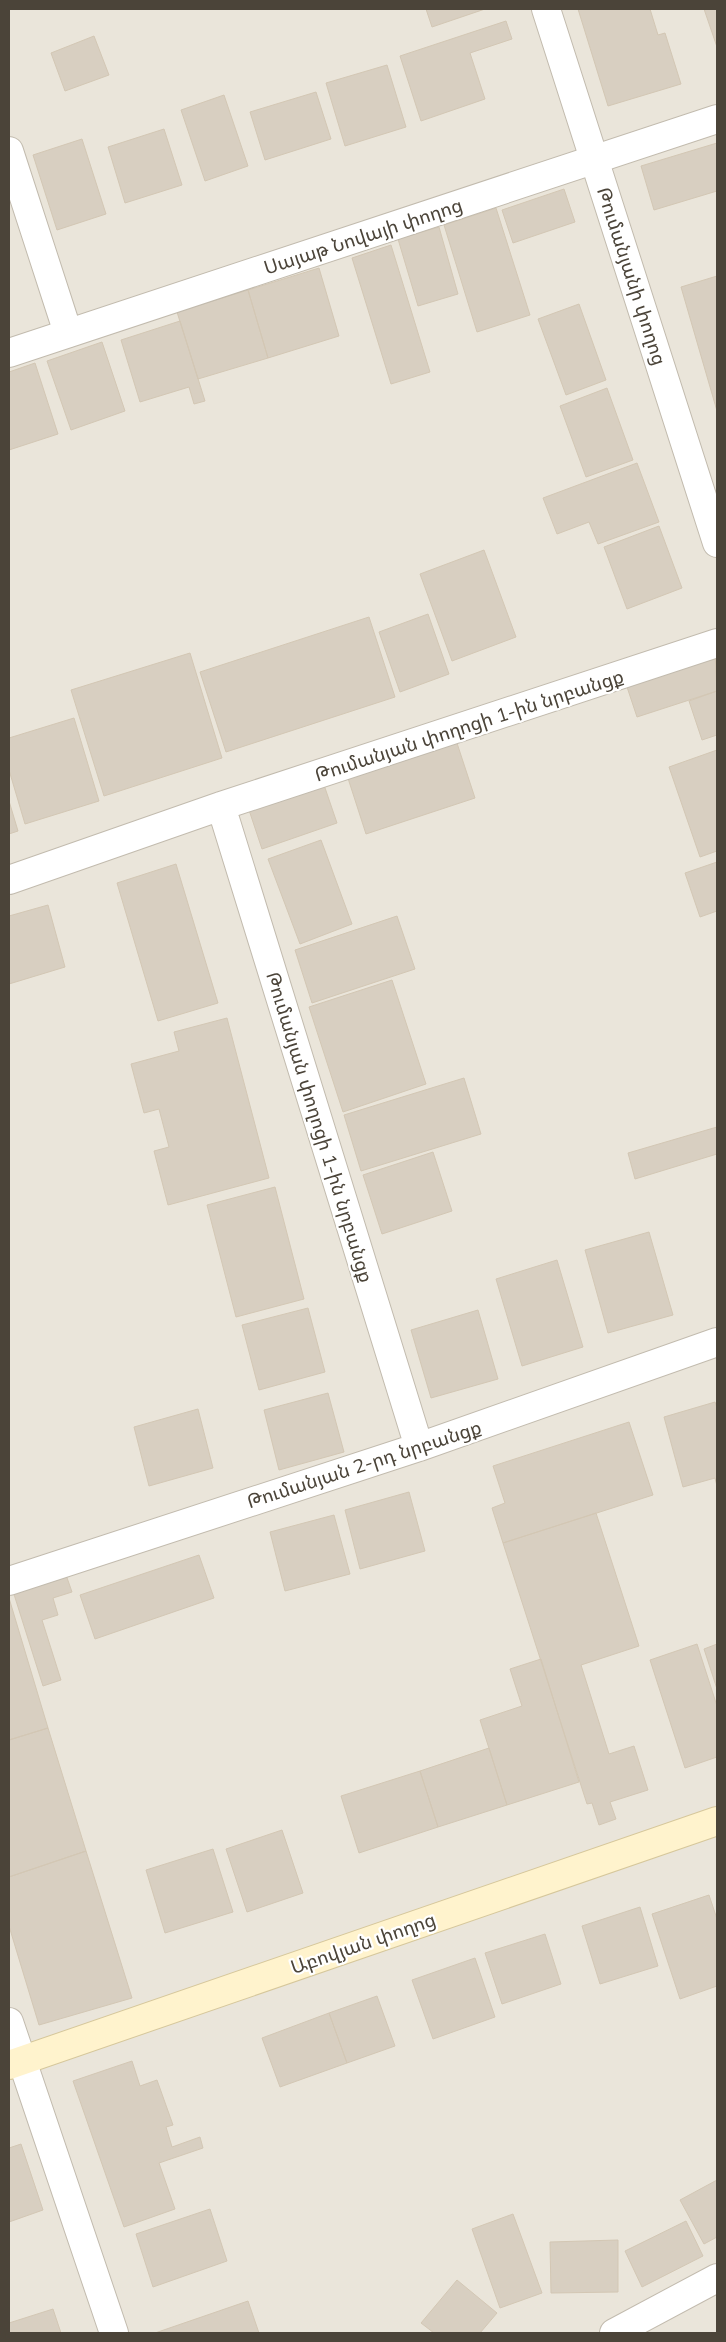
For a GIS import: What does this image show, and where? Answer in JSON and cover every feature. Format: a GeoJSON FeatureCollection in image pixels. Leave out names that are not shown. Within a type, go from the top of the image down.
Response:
{"type":"FeatureCollection","features":[{"type":"Feature","properties":{"kind":"main road","name":"Աբովյան փողոց"},"geometry":{"type":"LineString","coordinates":[[15,2063],[717,1821]]}},
{"type":"Feature","properties":{"kind":"street","name":"Թումանյանի փողոց"},"geometry":{"type":"LineString","coordinates":[[546,9],[596,160],[717,543]]}},
{"type":"Feature","properties":{"kind":"street","name":"Սայաթ Նովայի փողոց"},"geometry":{"type":"LineString","coordinates":[[9,353],[717,119]]}},
{"type":"Feature","properties":{"kind":"street"},"geometry":{"type":"LineString","coordinates":[[9,151],[68,333]]}},
{"type":"Feature","properties":{"kind":"street","name":"Թումանյան փողոցի 1-ին նրբանցք"},"geometry":{"type":"LineString","coordinates":[[9,880],[222,806],[717,643]]}},
{"type":"Feature","properties":{"kind":"street","name":"Թումանյան փողոցի 1-ին նրբանցք"},"geometry":{"type":"LineString","coordinates":[[222,806],[419,1447]]}},
{"type":"Feature","properties":{"kind":"street","name":"Թումանյան 2-րդ նրբանցք"},"geometry":{"type":"LineString","coordinates":[[9,1581],[419,1447],[717,1342]]}},
{"type":"Feature","properties":{"kind":"street"},"geometry":{"type":"LineString","coordinates":[[9,2022],[15,2063],[114,2333]]}},
{"type":"Feature","properties":{"kind":"street"},"geometry":{"type":"LineString","coordinates":[[614,2333],[717,2278]]}},
{"type":"Feature","properties":{"kind":"shaded area"},"geometry":{"type":"Polygon","coordinates":[[[9,9],[717,9],[717,2333],[9,2333],[9,9]]]}},
{"type":"Feature","properties":{"kind":"building"},"geometry":{"type":"Polygon","coordinates":[[[426,9],[485,9],[432,27],[426,9]]]}},
{"type":"Feature","properties":{"kind":"building"},"geometry":{"type":"Polygon","coordinates":[[[578,9],[650,9],[658,35],[665,33],[681,84],[608,106],[578,9]]]}},
{"type":"Feature","properties":{"kind":"building"},"geometry":{"type":"Polygon","coordinates":[[[704,9],[717,9],[717,47],[704,9]]]}},
{"type":"Feature","properties":{"kind":"building"},"geometry":{"type":"Polygon","coordinates":[[[506,21],[512,39],[470,53],[485,99],[421,121],[400,56],[506,21]]]}},
{"type":"Feature","properties":{"kind":"building"},"geometry":{"type":"Polygon","coordinates":[[[94,36],[109,75],[65,91],[51,53],[94,36]]]}},
{"type":"Feature","properties":{"kind":"building"},"geometry":{"type":"Polygon","coordinates":[[[387,65],[406,127],[345,146],[326,83],[387,65]]]}},
{"type":"Feature","properties":{"kind":"building"},"geometry":{"type":"Polygon","coordinates":[[[316,92],[331,139],[265,160],[250,112],[316,92]]]}},
{"type":"Feature","properties":{"kind":"building"},"geometry":{"type":"Polygon","coordinates":[[[224,95],[248,166],[205,181],[181,110],[224,95]]]}},
{"type":"Feature","properties":{"kind":"building"},"geometry":{"type":"Polygon","coordinates":[[[164,129],[182,185],[125,203],[108,147],[164,129]]]}},
{"type":"Feature","properties":{"kind":"building"},"geometry":{"type":"Polygon","coordinates":[[[82,139],[106,214],[57,230],[33,155],[82,139]]]}},
{"type":"Feature","properties":{"kind":"building"},"geometry":{"type":"Polygon","coordinates":[[[717,143],[717,191],[654,210],[641,166],[717,143]]]}},
{"type":"Feature","properties":{"kind":"building"},"geometry":{"type":"Polygon","coordinates":[[[564,189],[575,222],[513,243],[502,210],[564,189]]]}},
{"type":"Feature","properties":{"kind":"building"},"geometry":{"type":"Polygon","coordinates":[[[496,208],[530,315],[477,332],[444,225],[496,208]]]}},
{"type":"Feature","properties":{"kind":"building"},"geometry":{"type":"Polygon","coordinates":[[[439,227],[458,294],[418,306],[398,239],[439,227]]]}},
{"type":"Feature","properties":{"kind":"building"},"geometry":{"type":"Polygon","coordinates":[[[391,245],[430,372],[391,384],[352,258],[391,245]]]}},
{"type":"Feature","properties":{"kind":"building"},"geometry":{"type":"Polygon","coordinates":[[[319,268],[339,336],[268,358],[248,290],[319,268]]]}},
{"type":"Feature","properties":{"kind":"building"},"geometry":{"type":"Polygon","coordinates":[[[717,276],[717,411],[681,287],[717,276]]]}},
{"type":"Feature","properties":{"kind":"building"},"geometry":{"type":"Polygon","coordinates":[[[248,290],[268,358],[198,379],[177,312],[248,290]]]}},
{"type":"Feature","properties":{"kind":"building"},"geometry":{"type":"Polygon","coordinates":[[[579,304],[606,380],[566,395],[538,319],[579,304]]]}},
{"type":"Feature","properties":{"kind":"building"},"geometry":{"type":"Polygon","coordinates":[[[180,321],[205,401],[194,404],[189,387],[140,402],[121,340],[180,321]]]}},
{"type":"Feature","properties":{"kind":"building"},"geometry":{"type":"Polygon","coordinates":[[[102,342],[125,411],[71,430],[47,361],[102,342]]]}},
{"type":"Feature","properties":{"kind":"building"},"geometry":{"type":"Polygon","coordinates":[[[35,363],[58,434],[9,450],[9,372],[35,363]]]}},
{"type":"Feature","properties":{"kind":"building"},"geometry":{"type":"Polygon","coordinates":[[[607,388],[633,460],[586,477],[560,406],[607,388]]]}},
{"type":"Feature","properties":{"kind":"building"},"geometry":{"type":"Polygon","coordinates":[[[637,463],[659,522],[598,544],[589,522],[557,534],[543,498],[637,463]]]}},
{"type":"Feature","properties":{"kind":"building"},"geometry":{"type":"Polygon","coordinates":[[[659,526],[682,588],[627,609],[604,547],[659,526]]]}},
{"type":"Feature","properties":{"kind":"building"},"geometry":{"type":"Polygon","coordinates":[[[484,550],[516,637],[452,661],[420,574],[484,550]]]}},
{"type":"Feature","properties":{"kind":"building"},"geometry":{"type":"Polygon","coordinates":[[[428,614],[449,674],[400,692],[379,632],[428,614]]]}},
{"type":"Feature","properties":{"kind":"building"},"geometry":{"type":"Polygon","coordinates":[[[369,617],[395,697],[226,752],[200,672],[369,617]]]}},
{"type":"Feature","properties":{"kind":"building"},"geometry":{"type":"Polygon","coordinates":[[[715,652],[717,691],[637,717],[625,681],[715,652]]]}},
{"type":"Feature","properties":{"kind":"building"},"geometry":{"type":"Polygon","coordinates":[[[190,653],[222,758],[104,796],[71,690],[190,653]]]}},
{"type":"Feature","properties":{"kind":"building"},"geometry":{"type":"Polygon","coordinates":[[[717,691],[717,735],[702,740],[689,701],[717,691]]]}},
{"type":"Feature","properties":{"kind":"building"},"geometry":{"type":"Polygon","coordinates":[[[74,718],[99,801],[25,824],[9,770],[9,738],[74,718]]]}},
{"type":"Feature","properties":{"kind":"building"},"geometry":{"type":"Polygon","coordinates":[[[454,734],[475,798],[366,834],[345,769],[454,734]]]}},
{"type":"Feature","properties":{"kind":"building"},"geometry":{"type":"Polygon","coordinates":[[[717,750],[717,851],[700,857],[669,767],[717,750]]]}},
{"type":"Feature","properties":{"kind":"building"},"geometry":{"type":"Polygon","coordinates":[[[323,782],[337,823],[262,849],[248,807],[323,782]]]}},
{"type":"Feature","properties":{"kind":"building"},"geometry":{"type":"Polygon","coordinates":[[[9,801],[18,831],[9,834],[9,801]]]}},
{"type":"Feature","properties":{"kind":"building"},"geometry":{"type":"Polygon","coordinates":[[[321,840],[352,924],[300,944],[268,859],[321,840]]]}},
{"type":"Feature","properties":{"kind":"building"},"geometry":{"type":"Polygon","coordinates":[[[717,862],[717,911],[700,917],[685,873],[717,862]]]}},
{"type":"Feature","properties":{"kind":"building"},"geometry":{"type":"Polygon","coordinates":[[[176,864],[218,1003],[158,1021],[117,883],[176,864]]]}},
{"type":"Feature","properties":{"kind":"building"},"geometry":{"type":"Polygon","coordinates":[[[48,905],[65,967],[9,984],[9,916],[48,905]]]}},
{"type":"Feature","properties":{"kind":"building"},"geometry":{"type":"Polygon","coordinates":[[[397,916],[415,969],[312,1003],[295,950],[397,916]]]}},
{"type":"Feature","properties":{"kind":"building"},"geometry":{"type":"Polygon","coordinates":[[[392,980],[426,1084],[343,1112],[309,1007],[392,980]]]}},
{"type":"Feature","properties":{"kind":"building"},"geometry":{"type":"Polygon","coordinates":[[[227,1018],[269,1178],[168,1205],[154,1151],[169,1147],[159,1109],[144,1113],[131,1064],[179,1051],[174,1032],[227,1018]]]}},
{"type":"Feature","properties":{"kind":"building"},"geometry":{"type":"Polygon","coordinates":[[[464,1078],[481,1134],[361,1171],[344,1115],[464,1078]]]}},
{"type":"Feature","properties":{"kind":"building"},"geometry":{"type":"Polygon","coordinates":[[[717,1127],[717,1154],[635,1179],[628,1153],[717,1127]]]}},
{"type":"Feature","properties":{"kind":"building"},"geometry":{"type":"Polygon","coordinates":[[[433,1152],[452,1211],[382,1234],[363,1175],[433,1152]]]}},
{"type":"Feature","properties":{"kind":"building"},"geometry":{"type":"Polygon","coordinates":[[[275,1187],[304,1299],[236,1317],[207,1205],[275,1187]]]}},
{"type":"Feature","properties":{"kind":"building"},"geometry":{"type":"Polygon","coordinates":[[[649,1232],[673,1315],[608,1333],[585,1250],[649,1232]]]}},
{"type":"Feature","properties":{"kind":"building"},"geometry":{"type":"Polygon","coordinates":[[[557,1260],[583,1347],[522,1366],[496,1279],[557,1260]]]}},
{"type":"Feature","properties":{"kind":"building"},"geometry":{"type":"Polygon","coordinates":[[[308,1308],[325,1372],[259,1390],[242,1325],[308,1308]]]}},
{"type":"Feature","properties":{"kind":"building"},"geometry":{"type":"Polygon","coordinates":[[[478,1310],[498,1379],[431,1398],[411,1330],[478,1310]]]}},
{"type":"Feature","properties":{"kind":"building"},"geometry":{"type":"Polygon","coordinates":[[[328,1393],[344,1452],[279,1470],[264,1410],[328,1393]]]}},
{"type":"Feature","properties":{"kind":"building"},"geometry":{"type":"Polygon","coordinates":[[[715,1402],[717,1408],[717,1486],[715,1478],[683,1487],[664,1417],[715,1402]]]}},
{"type":"Feature","properties":{"kind":"building"},"geometry":{"type":"Polygon","coordinates":[[[198,1409],[213,1468],[149,1486],[134,1427],[198,1409]]]}},
{"type":"Feature","properties":{"kind":"building"},"geometry":{"type":"Polygon","coordinates":[[[629,1422],[653,1495],[503,1543],[492,1508],[505,1503],[493,1466],[629,1422]]]}},
{"type":"Feature","properties":{"kind":"building"},"geometry":{"type":"Polygon","coordinates":[[[409,1492],[425,1551],[360,1569],[345,1510],[409,1492]]]}},
{"type":"Feature","properties":{"kind":"building"},"geometry":{"type":"Polygon","coordinates":[[[596,1513],[639,1646],[581,1665],[609,1754],[634,1746],[648,1790],[610,1802],[616,1819],[599,1825],[592,1803],[587,1804],[503,1543],[596,1513]]]}},
{"type":"Feature","properties":{"kind":"building"},"geometry":{"type":"Polygon","coordinates":[[[334,1515],[350,1574],[285,1591],[270,1532],[334,1515]]]}},
{"type":"Feature","properties":{"kind":"building"},"geometry":{"type":"Polygon","coordinates":[[[199,1555],[214,1598],[95,1639],[80,1595],[199,1555]]]}},
{"type":"Feature","properties":{"kind":"building"},"geometry":{"type":"Polygon","coordinates":[[[65,1572],[72,1592],[53,1598],[58,1615],[42,1620],[61,1680],[43,1686],[12,1588],[65,1572]]]}},
{"type":"Feature","properties":{"kind":"building"},"geometry":{"type":"Polygon","coordinates":[[[9,1598],[48,1728],[9,1740],[9,1598]]]}},
{"type":"Feature","properties":{"kind":"building"},"geometry":{"type":"Polygon","coordinates":[[[697,1644],[717,1706],[717,1757],[685,1768],[650,1660],[697,1644]]]}},
{"type":"Feature","properties":{"kind":"building"},"geometry":{"type":"Polygon","coordinates":[[[717,1644],[717,1689],[704,1649],[717,1644]]]}},
{"type":"Feature","properties":{"kind":"building"},"geometry":{"type":"Polygon","coordinates":[[[541,1659],[579,1782],[507,1805],[480,1720],[522,1706],[510,1669],[541,1659]]]}},
{"type":"Feature","properties":{"kind":"building"},"geometry":{"type":"Polygon","coordinates":[[[48,1728],[86,1851],[9,1877],[9,1740],[48,1728]]]}},
{"type":"Feature","properties":{"kind":"building"},"geometry":{"type":"Polygon","coordinates":[[[489,1748],[507,1805],[438,1827],[420,1771],[489,1748]]]}},
{"type":"Feature","properties":{"kind":"building"},"geometry":{"type":"Polygon","coordinates":[[[420,1771],[438,1827],[359,1853],[341,1796],[420,1771]]]}},
{"type":"Feature","properties":{"kind":"building"},"geometry":{"type":"Polygon","coordinates":[[[282,1830],[303,1893],[247,1912],[226,1849],[282,1830]]]}},
{"type":"Feature","properties":{"kind":"building"},"geometry":{"type":"Polygon","coordinates":[[[213,1849],[233,1912],[165,1933],[146,1870],[213,1849]]]}},
{"type":"Feature","properties":{"kind":"building"},"geometry":{"type":"Polygon","coordinates":[[[86,1851],[132,1998],[39,2025],[9,1926],[9,1877],[86,1851]]]}},
{"type":"Feature","properties":{"kind":"building"},"geometry":{"type":"Polygon","coordinates":[[[709,1895],[717,1919],[717,1986],[680,1999],[652,1914],[709,1895]]]}},
{"type":"Feature","properties":{"kind":"building"},"geometry":{"type":"Polygon","coordinates":[[[640,1907],[658,1966],[600,1984],[582,1926],[640,1907]]]}},
{"type":"Feature","properties":{"kind":"building"},"geometry":{"type":"Polygon","coordinates":[[[545,1934],[561,1984],[502,2004],[485,1953],[545,1934]]]}},
{"type":"Feature","properties":{"kind":"building"},"geometry":{"type":"Polygon","coordinates":[[[475,1958],[495,2017],[433,2039],[412,1980],[475,1958]]]}},
{"type":"Feature","properties":{"kind":"building"},"geometry":{"type":"Polygon","coordinates":[[[377,1996],[395,2046],[347,2063],[329,2013],[377,1996]]]}},
{"type":"Feature","properties":{"kind":"building"},"geometry":{"type":"Polygon","coordinates":[[[329,2013],[347,2063],[280,2087],[262,2038],[329,2013]]]}},
{"type":"Feature","properties":{"kind":"building"},"geometry":{"type":"Polygon","coordinates":[[[132,2061],[140,2086],[157,2080],[173,2125],[166,2127],[172,2147],[200,2137],[203,2148],[159,2163],[175,2209],[124,2227],[73,2081],[132,2061]]]}},
{"type":"Feature","properties":{"kind":"building"},"geometry":{"type":"Polygon","coordinates":[[[21,2144],[43,2210],[9,2222],[9,2148],[21,2144]]]}},
{"type":"Feature","properties":{"kind":"building"},"geometry":{"type":"Polygon","coordinates":[[[717,2180],[717,2237],[704,2244],[680,2200],[717,2180]]]}},
{"type":"Feature","properties":{"kind":"building"},"geometry":{"type":"Polygon","coordinates":[[[210,2209],[227,2261],[153,2287],[136,2234],[210,2209]]]}},
{"type":"Feature","properties":{"kind":"building"},"geometry":{"type":"Polygon","coordinates":[[[513,2214],[542,2293],[500,2308],[472,2229],[513,2214]]]}},
{"type":"Feature","properties":{"kind":"building"},"geometry":{"type":"Polygon","coordinates":[[[686,2221],[703,2256],[642,2287],[625,2251],[686,2221]]]}},
{"type":"Feature","properties":{"kind":"building"},"geometry":{"type":"Polygon","coordinates":[[[618,2240],[618,2292],[551,2293],[550,2242],[618,2240]]]}},
{"type":"Feature","properties":{"kind":"building"},"geometry":{"type":"Polygon","coordinates":[[[457,2280],[497,2313],[480,2333],[434,2333],[421,2323],[457,2280]]]}},
{"type":"Feature","properties":{"kind":"building"},"geometry":{"type":"Polygon","coordinates":[[[248,2301],[259,2333],[155,2333],[248,2301]]]}},
{"type":"Feature","properties":{"kind":"building"},"geometry":{"type":"Polygon","coordinates":[[[53,2309],[61,2333],[9,2333],[9,2323],[53,2309]]]}}]}
